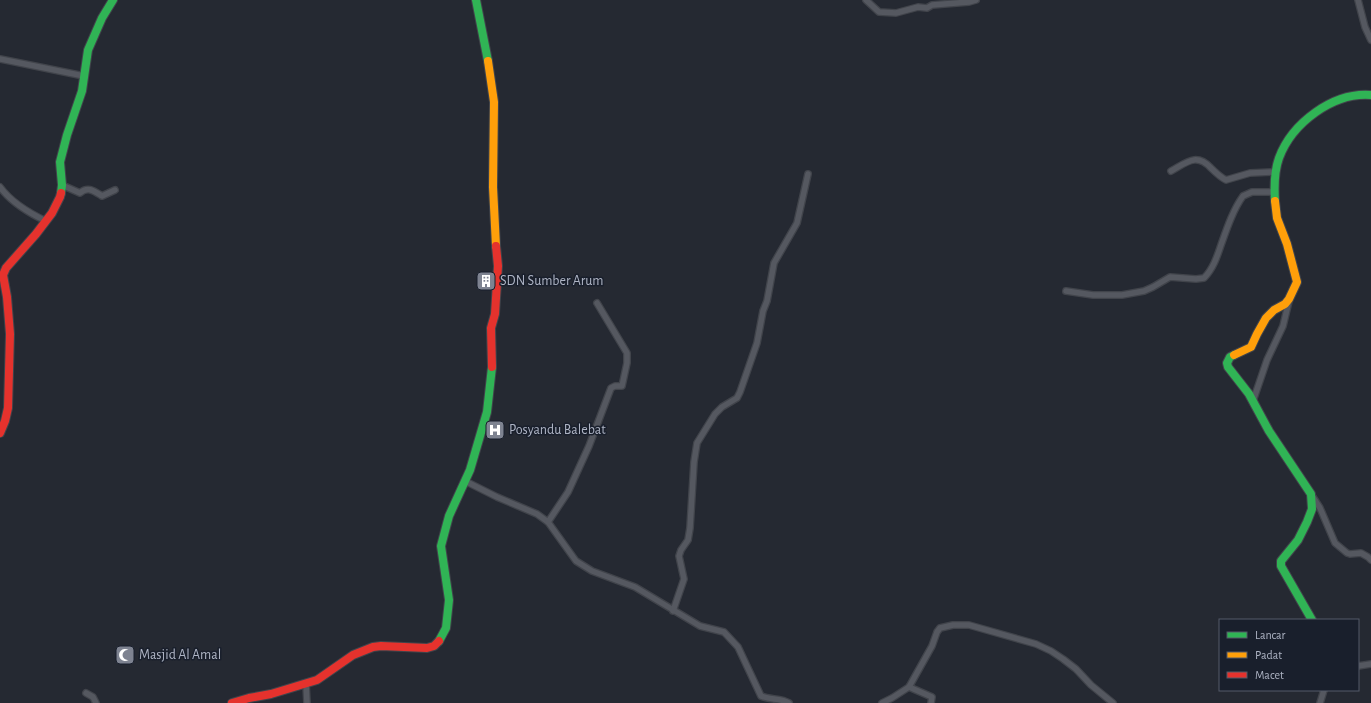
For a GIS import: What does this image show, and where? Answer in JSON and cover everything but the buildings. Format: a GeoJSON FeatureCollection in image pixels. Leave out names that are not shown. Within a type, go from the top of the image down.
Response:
{"type":"FeatureCollection","features":[{"type":"Feature","properties":{"kind":"street"},"geometry":{"type":"LineString","coordinates":[[0,433],[8,408],[10,334],[7,297],[2,277],[6,268],[13,259],[36,234],[52,213],[60,197],[62,185],[60,162],[63,148],[82,90],[86,59],[102,18],[113,0]]}},
{"type":"Feature","properties":{"kind":"street"},"geometry":{"type":"LineString","coordinates":[[232,703],[317,680],[353,655],[372,647],[427,648],[434,646],[444,635],[448,621],[449,600],[441,546],[449,516],[465,481],[481,436],[487,412],[492,373],[491,328],[495,314],[497,291],[498,266],[493,187],[494,102],[485,44],[476,0]]}},
{"type":"Feature","properties":{"kind":"street"},"geometry":{"type":"LineString","coordinates":[[866,0],[879,12],[906,11],[918,7],[927,8],[932,5],[976,0]]}},
{"type":"Feature","properties":{"kind":"street"},"geometry":{"type":"LineString","coordinates":[[1358,0],[1365,27],[1371,40]]}},
{"type":"Feature","properties":{"kind":"street"},"geometry":{"type":"LineString","coordinates":[[0,59],[84,76]]}},
{"type":"Feature","properties":{"kind":"street"},"geometry":{"type":"LineString","coordinates":[[1253,401],[1267,360],[1283,326],[1289,301],[1297,282],[1292,260],[1278,218],[1274,192],[1275,172],[1280,158],[1287,140],[1305,120],[1337,102],[1358,95],[1371,94]]}},
{"type":"Feature","properties":{"kind":"street"},"geometry":{"type":"LineString","coordinates":[[1171,171],[1197,159],[1204,161],[1226,180],[1250,173],[1275,172]]}},
{"type":"Feature","properties":{"kind":"street"},"geometry":{"type":"LineString","coordinates":[[673,611],[684,579],[679,556],[688,540],[694,462],[698,443],[715,414],[737,398],[740,392],[757,342],[762,311],[766,301],[774,263],[798,223],[808,174]]}},
{"type":"Feature","properties":{"kind":"street"},"geometry":{"type":"LineString","coordinates":[[62,185],[80,193],[84,190],[90,189],[102,196],[115,190]]}},
{"type":"Feature","properties":{"kind":"street"},"geometry":{"type":"LineString","coordinates":[[0,187],[4,194],[37,217],[46,221]]}},
{"type":"Feature","properties":{"kind":"street"},"geometry":{"type":"LineString","coordinates":[[1066,291],[1093,295],[1122,295],[1144,291],[1154,287],[1170,277],[1196,279],[1204,278],[1215,262],[1231,217],[1242,198],[1248,193],[1252,192],[1274,192]]}},
{"type":"Feature","properties":{"kind":"street"},"geometry":{"type":"LineString","coordinates":[[1289,301],[1272,312],[1251,346],[1234,354],[1228,359],[1228,367],[1244,386],[1269,431],[1320,508],[1335,543],[1347,553],[1361,553],[1371,560]]}},
{"type":"Feature","properties":{"kind":"street"},"geometry":{"type":"LineString","coordinates":[[548,522],[568,492],[589,446],[612,388],[615,386],[622,386],[627,363],[626,351],[604,317],[597,303]]}},
{"type":"Feature","properties":{"kind":"street"},"geometry":{"type":"LineString","coordinates":[[465,481],[497,497],[537,514],[548,522],[576,561],[592,571],[635,587],[700,626],[724,632],[738,647],[760,694],[764,697],[789,703]]}},
{"type":"Feature","properties":{"kind":"street"},"geometry":{"type":"LineString","coordinates":[[1311,494],[1312,509],[1308,522],[1298,540],[1281,561],[1281,566],[1311,619]]}},
{"type":"Feature","properties":{"kind":"street"},"geometry":{"type":"LineString","coordinates":[[882,703],[908,687],[926,659],[937,632],[940,628],[953,625],[969,625],[1036,644],[1051,651],[1076,670],[1091,685],[1113,703]]}},
{"type":"Feature","properties":{"kind":"street"},"geometry":{"type":"LineString","coordinates":[[1359,666],[1371,664]]}},
{"type":"Feature","properties":{"kind":"street"},"geometry":{"type":"LineString","coordinates":[[306,684],[307,703]]}},
{"type":"Feature","properties":{"kind":"street"},"geometry":{"type":"LineString","coordinates":[[908,687],[932,697],[931,703]]}},
{"type":"Feature","properties":{"kind":"street"},"geometry":{"type":"LineString","coordinates":[[1320,703],[1324,691]]}},
{"type":"Feature","properties":{"kind":"street"},"geometry":{"type":"LineString","coordinates":[[86,693],[94,698],[96,703]]}},
{"type":"Feature","properties":{"kind":"traffic: fast"},"geometry":{"type":"LineString","coordinates":[[61,193],[62,185],[60,162],[67,135],[82,91],[88,50],[102,18],[113,0]]}},
{"type":"Feature","properties":{"kind":"traffic: fast"},"geometry":{"type":"LineString","coordinates":[[476,0],[488,61]]}},
{"type":"Feature","properties":{"kind":"traffic: fast"},"geometry":{"type":"LineString","coordinates":[[1275,201],[1274,190],[1277,163],[1285,145],[1294,133],[1316,112],[1329,104],[1357,95],[1371,95]]}},
{"type":"Feature","properties":{"kind":"traffic: fast"},"geometry":{"type":"LineString","coordinates":[[1234,355],[1230,357],[1227,363],[1228,367],[1249,394],[1269,431],[1311,494],[1312,509],[1307,522],[1298,540],[1281,561],[1281,566],[1311,619]]}},
{"type":"Feature","properties":{"kind":"traffic: fast"},"geometry":{"type":"LineString","coordinates":[[439,641],[446,628],[449,600],[441,546],[449,516],[470,470],[487,412],[492,367]]}},
{"type":"Feature","properties":{"kind":"traffic: slow"},"geometry":{"type":"LineString","coordinates":[[488,61],[494,102],[493,187],[496,246]]}},
{"type":"Feature","properties":{"kind":"traffic: slow"},"geometry":{"type":"LineString","coordinates":[[1234,355],[1251,347],[1266,318],[1274,310],[1285,304],[1297,282],[1287,244],[1277,218],[1275,201]]}},
{"type":"Feature","properties":{"kind":"traffic: jam"},"geometry":{"type":"LineString","coordinates":[[0,433],[8,408],[10,334],[7,297],[3,275],[6,268],[52,213],[61,193]]}},
{"type":"Feature","properties":{"kind":"traffic: jam"},"geometry":{"type":"LineString","coordinates":[[492,367],[491,328],[495,314],[498,266],[496,246]]}},
{"type":"Feature","properties":{"kind":"traffic: jam"},"geometry":{"type":"LineString","coordinates":[[232,703],[271,694],[317,680],[353,655],[373,647],[427,648],[434,646],[439,641]]}},
{"type":"Feature","properties":{"kind":"place","name":"SDN Sumber Arum"},"geometry":{"type":"Point","coordinates":[486,281]}},
{"type":"Feature","properties":{"kind":"place","name":"Posyandu Balebat"},"geometry":{"type":"Point","coordinates":[495,430]}},
{"type":"Feature","properties":{"kind":"place","name":"Masjid Al Amal"},"geometry":{"type":"Point","coordinates":[125,655]}}]}
